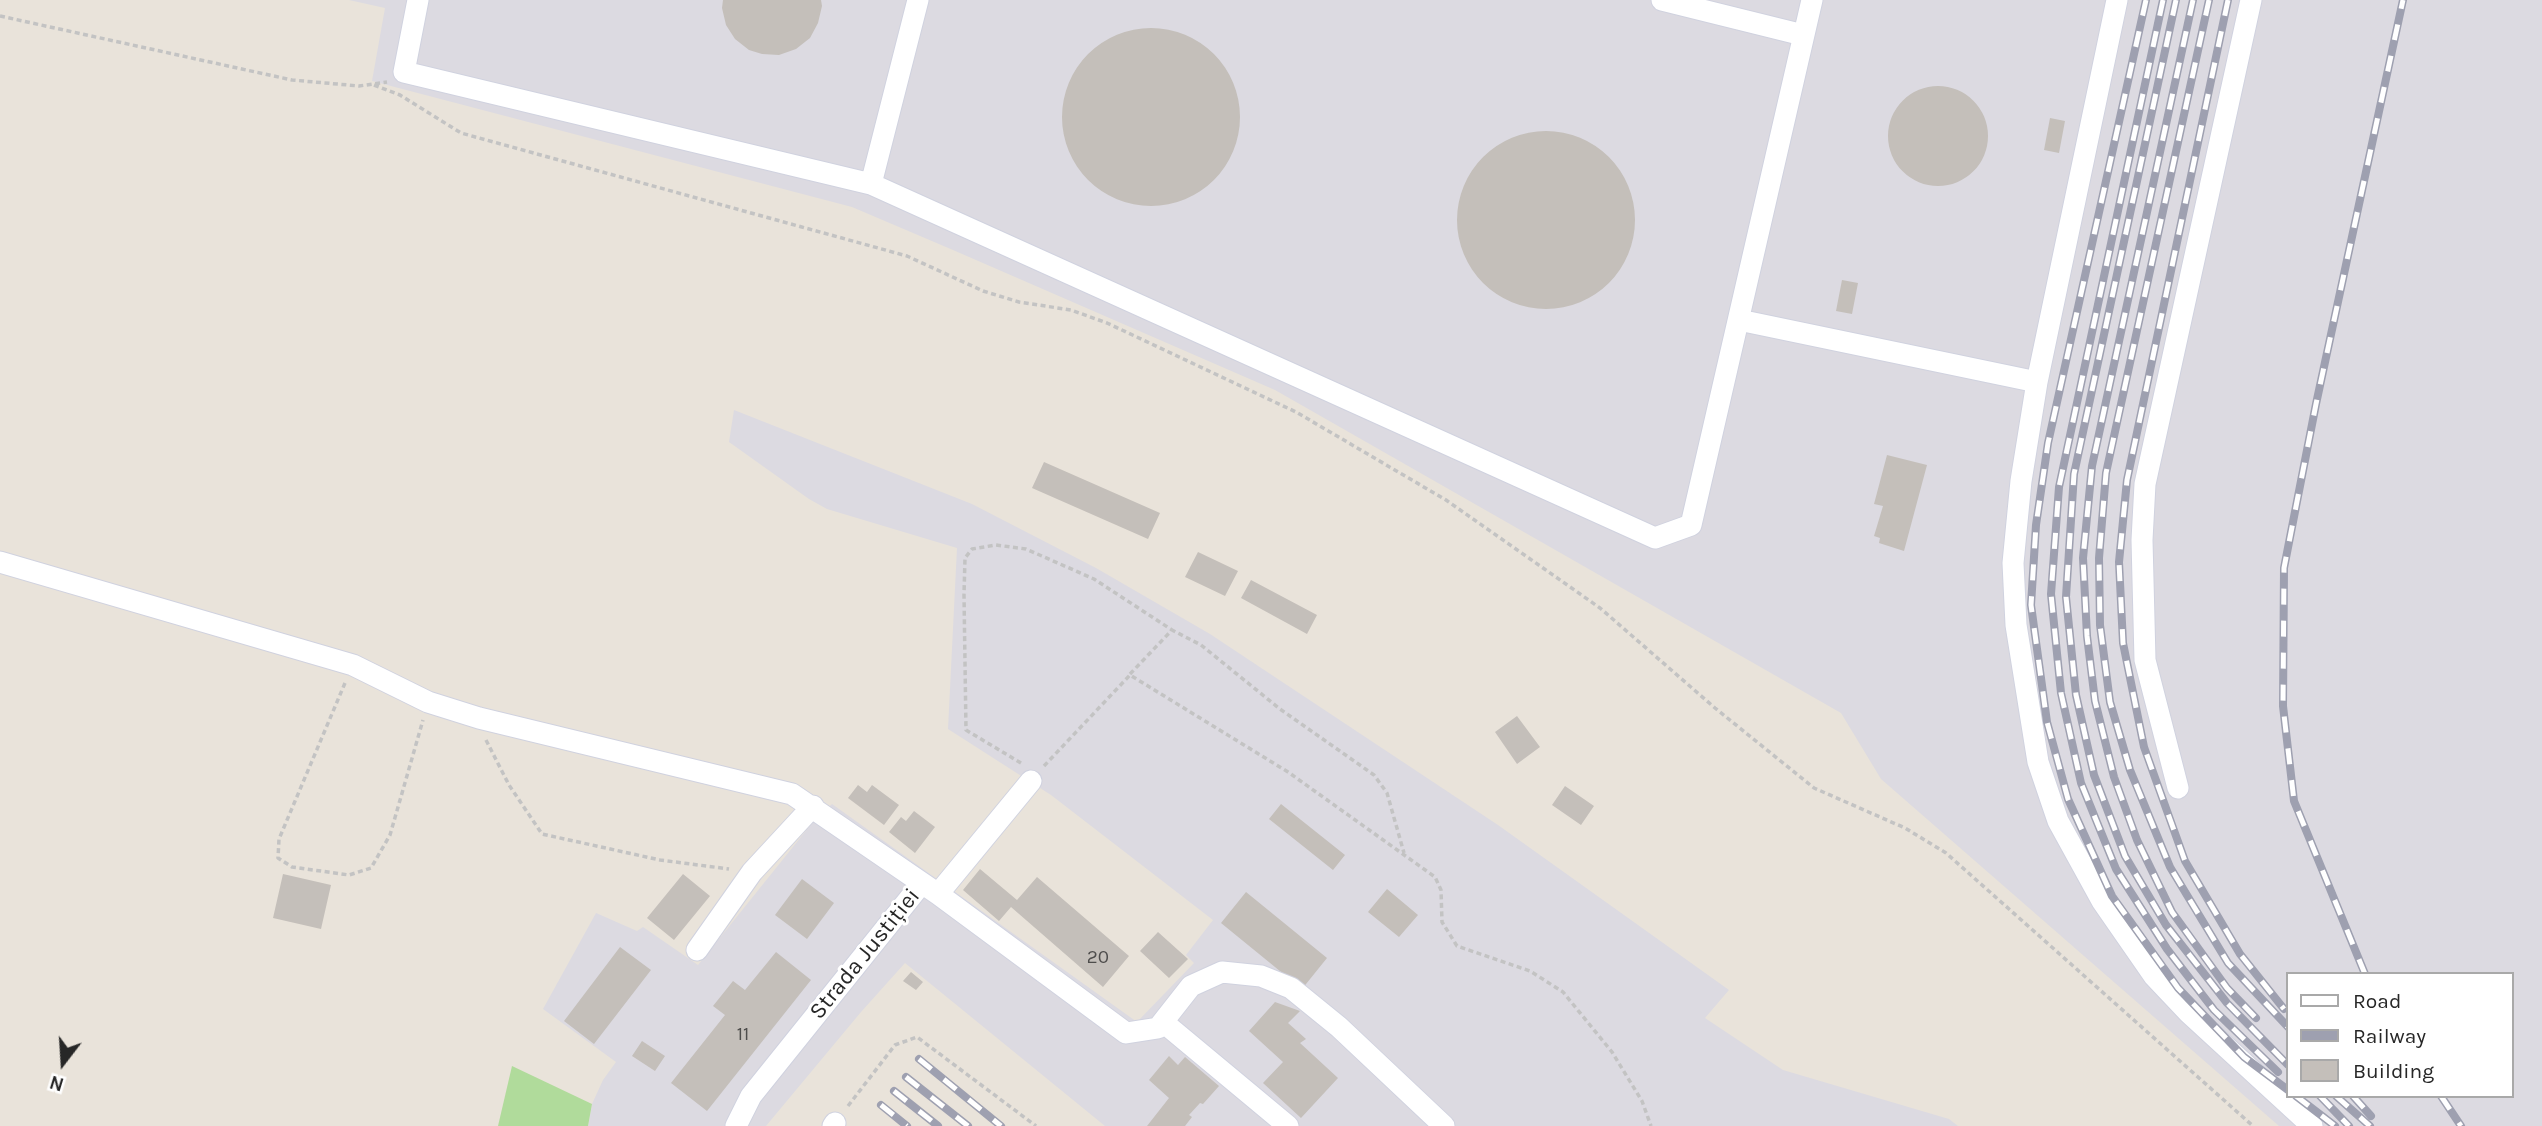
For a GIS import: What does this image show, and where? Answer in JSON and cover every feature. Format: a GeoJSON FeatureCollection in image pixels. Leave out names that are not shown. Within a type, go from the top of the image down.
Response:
{"type":"FeatureCollection","features":[{"type":"Feature","properties":{"kind":"street"},"geometry":{"type":"LineString","coordinates":[[418,0],[404,72],[871,184],[1655,538],[1691,525],[1812,0]]}},
{"type":"Feature","properties":{"kind":"street"},"geometry":{"type":"LineString","coordinates":[[871,184],[918,0]]}},
{"type":"Feature","properties":{"kind":"street"},"geometry":{"type":"LineString","coordinates":[[1662,0],[1803,35]]}},
{"type":"Feature","properties":{"kind":"street"},"geometry":{"type":"LineString","coordinates":[[2117,0],[2037,382],[2018,508],[2013,563],[2016,625],[2038,762],[2058,821],[2102,901],[2154,976],[2189,1013],[2312,1126]]}},
{"type":"Feature","properties":{"kind":"street"},"geometry":{"type":"LineString","coordinates":[[2178,788],[2146,660],[2142,540],[2145,484],[2251,0]]}},
{"type":"Feature","properties":{"kind":"street"},"geometry":{"type":"LineString","coordinates":[[1738,320],[2037,382]]}},
{"type":"Feature","properties":{"kind":"street"},"geometry":{"type":"LineString","coordinates":[[0,562],[354,665],[428,702],[479,718],[792,794],[930,888],[1126,1032],[1158,1028],[1191,986],[1222,972],[1261,976],[1291,988],[1339,1027],[1444,1126]]}},
{"type":"Feature","properties":{"kind":"street","name":"Strada Justiției"},"geometry":{"type":"LineString","coordinates":[[736,1126],[751,1096],[930,888],[1035,777]]}},
{"type":"Feature","properties":{"kind":"street"},"geometry":{"type":"LineString","coordinates":[[697,950],[752,872],[813,806]]}},
{"type":"Feature","properties":{"kind":"street"},"geometry":{"type":"LineString","coordinates":[[1163,1022],[1288,1126]]}},
{"type":"Feature","properties":{"kind":"path"},"geometry":{"type":"LineString","coordinates":[[0,16],[292,80],[374,85],[383,84],[404,72]]}},
{"type":"Feature","properties":{"kind":"path"},"geometry":{"type":"LineString","coordinates":[[374,85],[400,95],[461,134],[894,252],[984,291],[1019,302],[1071,310],[1107,323],[1296,412],[1447,500],[1600,608],[1715,708],[1814,788],[1905,828],[1946,853],[2253,1126]]}},
{"type":"Feature","properties":{"kind":"path"},"geometry":{"type":"LineString","coordinates":[[1172,631],[1035,777],[966,730],[965,558],[972,549],[996,545],[1026,549],[1094,579],[1172,631],[1201,645],[1280,709],[1374,775],[1387,793],[1405,855]]}},
{"type":"Feature","properties":{"kind":"path"},"geometry":{"type":"LineString","coordinates":[[354,665],[279,839],[278,858],[292,867],[349,875],[371,868],[390,835],[428,702]]}},
{"type":"Feature","properties":{"kind":"path"},"geometry":{"type":"LineString","coordinates":[[1130,675],[1288,772],[1436,877],[1441,890],[1442,922],[1457,946],[1530,971],[1563,992],[1612,1052],[1643,1101],[1651,1126]]}},
{"type":"Feature","properties":{"kind":"path"},"geometry":{"type":"LineString","coordinates":[[479,718],[487,743],[509,785],[541,834],[660,860],[752,872]]}},
{"type":"Feature","properties":{"kind":"path"},"geometry":{"type":"LineString","coordinates":[[834,1124],[895,1045],[917,1037],[1036,1126]]}},
{"type":"Feature","properties":{"kind":"shaded area"},"geometry":{"type":"Polygon","coordinates":[[[349,0],[2542,0],[2542,1126],[2279,1126],[1881,779],[1841,713],[1275,390],[852,207],[372,81],[385,8],[349,0]]]}},
{"type":"Feature","properties":{"kind":"shaded area"},"geometry":{"type":"Polygon","coordinates":[[[734,410],[972,504],[1096,568],[1210,634],[1498,825],[1729,990],[1705,1018],[1783,1070],[1949,1119],[1958,1126],[1105,1126],[905,963],[766,1126],[588,1126],[592,1104],[603,1080],[616,1062],[543,1009],[596,913],[637,931],[643,927],[698,965],[813,822],[832,804],[1137,1022],[1194,963],[1186,955],[1213,920],[1051,795],[948,729],[957,548],[827,509],[809,499],[729,442],[734,410]]]}},
{"type":"Feature","properties":{"kind":"green space"},"geometry":{"type":"Polygon","coordinates":[[[512,1066],[592,1104],[588,1126],[498,1126],[512,1066]]]}},
{"type":"Feature","properties":{"kind":"building"},"geometry":{"type":"Polygon","coordinates":[[[723,0],[821,0],[822,6],[818,23],[810,38],[796,49],[779,55],[762,54],[749,50],[735,39],[726,25],[723,0]]]}},
{"type":"Feature","properties":{"kind":"building"},"geometry":{"type":"Polygon","coordinates":[[[1151,28],[1185,35],[1214,54],[1233,83],[1240,117],[1233,151],[1214,180],[1185,199],[1151,206],[1117,199],[1088,180],[1069,151],[1062,117],[1069,83],[1088,54],[1117,35],[1151,28]]]}},
{"type":"Feature","properties":{"kind":"building"},"geometry":{"type":"Polygon","coordinates":[[[1938,86],[1957,90],[1973,101],[1984,117],[1988,136],[1984,155],[1973,171],[1957,182],[1938,186],[1919,182],[1903,171],[1892,155],[1888,136],[1892,117],[1903,101],[1919,90],[1938,86]]]}},
{"type":"Feature","properties":{"kind":"building"},"geometry":{"type":"Polygon","coordinates":[[[2050,118],[2065,121],[2059,153],[2044,150],[2050,118]]]}},
{"type":"Feature","properties":{"kind":"building"},"geometry":{"type":"Polygon","coordinates":[[[1546,131],[1580,138],[1609,157],[1628,186],[1635,220],[1628,254],[1609,283],[1580,302],[1546,309],[1512,302],[1483,283],[1464,254],[1457,220],[1464,186],[1483,157],[1512,138],[1546,131]]]}},
{"type":"Feature","properties":{"kind":"building"},"geometry":{"type":"Polygon","coordinates":[[[1842,280],[1858,283],[1852,314],[1836,311],[1842,280]]]}},
{"type":"Feature","properties":{"kind":"building"},"geometry":{"type":"Polygon","coordinates":[[[1887,455],[1927,465],[1904,551],[1879,543],[1880,538],[1874,536],[1883,506],[1874,504],[1887,455]]]}},
{"type":"Feature","properties":{"kind":"building"},"geometry":{"type":"Polygon","coordinates":[[[1044,462],[1160,513],[1148,539],[1032,488],[1044,462]]]}},
{"type":"Feature","properties":{"kind":"building"},"geometry":{"type":"Polygon","coordinates":[[[1198,552],[1238,571],[1225,596],[1185,577],[1198,552]]]}},
{"type":"Feature","properties":{"kind":"building"},"geometry":{"type":"Polygon","coordinates":[[[1251,580],[1317,615],[1307,634],[1241,598],[1251,580]]]}},
{"type":"Feature","properties":{"kind":"building"},"geometry":{"type":"Polygon","coordinates":[[[1517,716],[1540,747],[1517,764],[1495,732],[1517,716]]]}},
{"type":"Feature","properties":{"kind":"building"},"geometry":{"type":"Polygon","coordinates":[[[858,785],[867,792],[872,785],[899,805],[884,825],[848,798],[858,785]]]}},
{"type":"Feature","properties":{"kind":"building"},"geometry":{"type":"Polygon","coordinates":[[[1565,786],[1594,806],[1581,825],[1552,805],[1565,786]]]}},
{"type":"Feature","properties":{"kind":"building"},"geometry":{"type":"Polygon","coordinates":[[[1281,804],[1345,855],[1333,870],[1269,819],[1281,804]]]}},
{"type":"Feature","properties":{"kind":"building"},"geometry":{"type":"Polygon","coordinates":[[[914,811],[935,827],[915,853],[889,832],[901,817],[906,821],[914,811]]]}},
{"type":"Feature","properties":{"kind":"building"},"geometry":{"type":"Polygon","coordinates":[[[980,869],[1017,900],[1037,877],[1129,956],[1103,987],[1011,907],[999,921],[963,890],[980,869]]]}},
{"type":"Feature","properties":{"kind":"building"},"geometry":{"type":"Polygon","coordinates":[[[283,874],[331,885],[321,929],[273,918],[283,874]]]}},
{"type":"Feature","properties":{"kind":"building"},"geometry":{"type":"Polygon","coordinates":[[[683,874],[710,896],[674,940],[647,918],[683,874]]]}},
{"type":"Feature","properties":{"kind":"building"},"geometry":{"type":"Polygon","coordinates":[[[802,879],[834,903],[807,939],[775,915],[802,879]]]}},
{"type":"Feature","properties":{"kind":"building"},"geometry":{"type":"Polygon","coordinates":[[[1387,889],[1418,915],[1399,937],[1368,912],[1387,889]]]}},
{"type":"Feature","properties":{"kind":"building"},"geometry":{"type":"Polygon","coordinates":[[[1246,892],[1327,958],[1302,989],[1221,923],[1246,892]]]}},
{"type":"Feature","properties":{"kind":"building"},"geometry":{"type":"Polygon","coordinates":[[[1158,932],[1188,959],[1169,978],[1140,951],[1158,932]]]}},
{"type":"Feature","properties":{"kind":"building"},"geometry":{"type":"Polygon","coordinates":[[[620,947],[651,970],[594,1044],[564,1021],[620,947]]]}},
{"type":"Feature","properties":{"kind":"building"},"geometry":{"type":"Polygon","coordinates":[[[776,952],[811,980],[707,1111],[671,1083],[725,1015],[713,1006],[733,981],[745,990],[776,952]]]}},
{"type":"Feature","properties":{"kind":"building"},"geometry":{"type":"Polygon","coordinates":[[[911,972],[923,982],[916,990],[903,981],[911,972]]]}},
{"type":"Feature","properties":{"kind":"building"},"geometry":{"type":"Polygon","coordinates":[[[1275,1002],[1300,1011],[1288,1023],[1306,1039],[1300,1043],[1338,1078],[1301,1118],[1263,1083],[1283,1062],[1249,1031],[1275,1002]]]}},
{"type":"Feature","properties":{"kind":"building"},"geometry":{"type":"Polygon","coordinates":[[[642,1041],[665,1056],[655,1071],[632,1056],[642,1041]]]}},
{"type":"Feature","properties":{"kind":"building"},"geometry":{"type":"Polygon","coordinates":[[[1169,1056],[1178,1065],[1185,1057],[1219,1086],[1189,1115],[1192,1117],[1185,1126],[1147,1126],[1169,1098],[1149,1080],[1169,1056]]]}},
{"type":"Feature","properties":{"kind":"railway"},"geometry":{"type":"LineString","coordinates":[[2146,0],[2048,443],[2036,525],[2031,605],[2047,722],[2068,799],[2112,896],[2178,988],[2244,1057],[2286,1088]]}},
{"type":"Feature","properties":{"kind":"railway"},"geometry":{"type":"LineString","coordinates":[[2163,0],[2059,487],[2051,594],[2061,693],[2081,783],[2116,869],[2167,949],[2214,1010],[2278,1072]]}},
{"type":"Feature","properties":{"kind":"railway"},"geometry":{"type":"LineString","coordinates":[[2176,0],[2074,474],[2066,597],[2076,695],[2094,775],[2125,856],[2166,925],[2227,1003],[2286,1063]]}},
{"type":"Feature","properties":{"kind":"railway"},"geometry":{"type":"LineString","coordinates":[[2193,0],[2092,466],[2083,558],[2087,636],[2095,701],[2114,777],[2137,840],[2172,912],[2227,988],[2256,1018]]}},
{"type":"Feature","properties":{"kind":"railway"},"geometry":{"type":"LineString","coordinates":[[2209,0],[2106,473],[2099,558],[2100,625],[2110,702],[2130,770],[2170,867],[2228,963],[2286,1025]]}},
{"type":"Feature","properties":{"kind":"railway"},"geometry":{"type":"LineString","coordinates":[[2228,0],[2127,480],[2119,562],[2123,643],[2144,747],[2185,861],[2240,954],[2284,1009]]}},
{"type":"Feature","properties":{"kind":"railway"},"geometry":{"type":"LineString","coordinates":[[2364,972],[2294,801],[2283,706],[2284,568],[2316,404],[2403,0]]}},
{"type":"Feature","properties":{"kind":"railway"},"geometry":{"type":"LineString","coordinates":[[919,1059],[1001,1126]]}},
{"type":"Feature","properties":{"kind":"railway"},"geometry":{"type":"LineString","coordinates":[[906,1077],[968,1126]]}},
{"type":"Feature","properties":{"kind":"railway"},"geometry":{"type":"LineString","coordinates":[[894,1091],[938,1126]]}},
{"type":"Feature","properties":{"kind":"railway"},"geometry":{"type":"LineString","coordinates":[[2299,1098],[2335,1126]]}},
{"type":"Feature","properties":{"kind":"railway"},"geometry":{"type":"LineString","coordinates":[[2322,1098],[2349,1126]]}},
{"type":"Feature","properties":{"kind":"railway"},"geometry":{"type":"LineString","coordinates":[[2338,1098],[2370,1126]]}},
{"type":"Feature","properties":{"kind":"railway"},"geometry":{"type":"LineString","coordinates":[[2355,1098],[2371,1116]]}},
{"type":"Feature","properties":{"kind":"railway"},"geometry":{"type":"LineString","coordinates":[[2442,1098],[2461,1126]]}},
{"type":"Feature","properties":{"kind":"railway"},"geometry":{"type":"LineString","coordinates":[[881,1105],[907,1126]]}}]}
